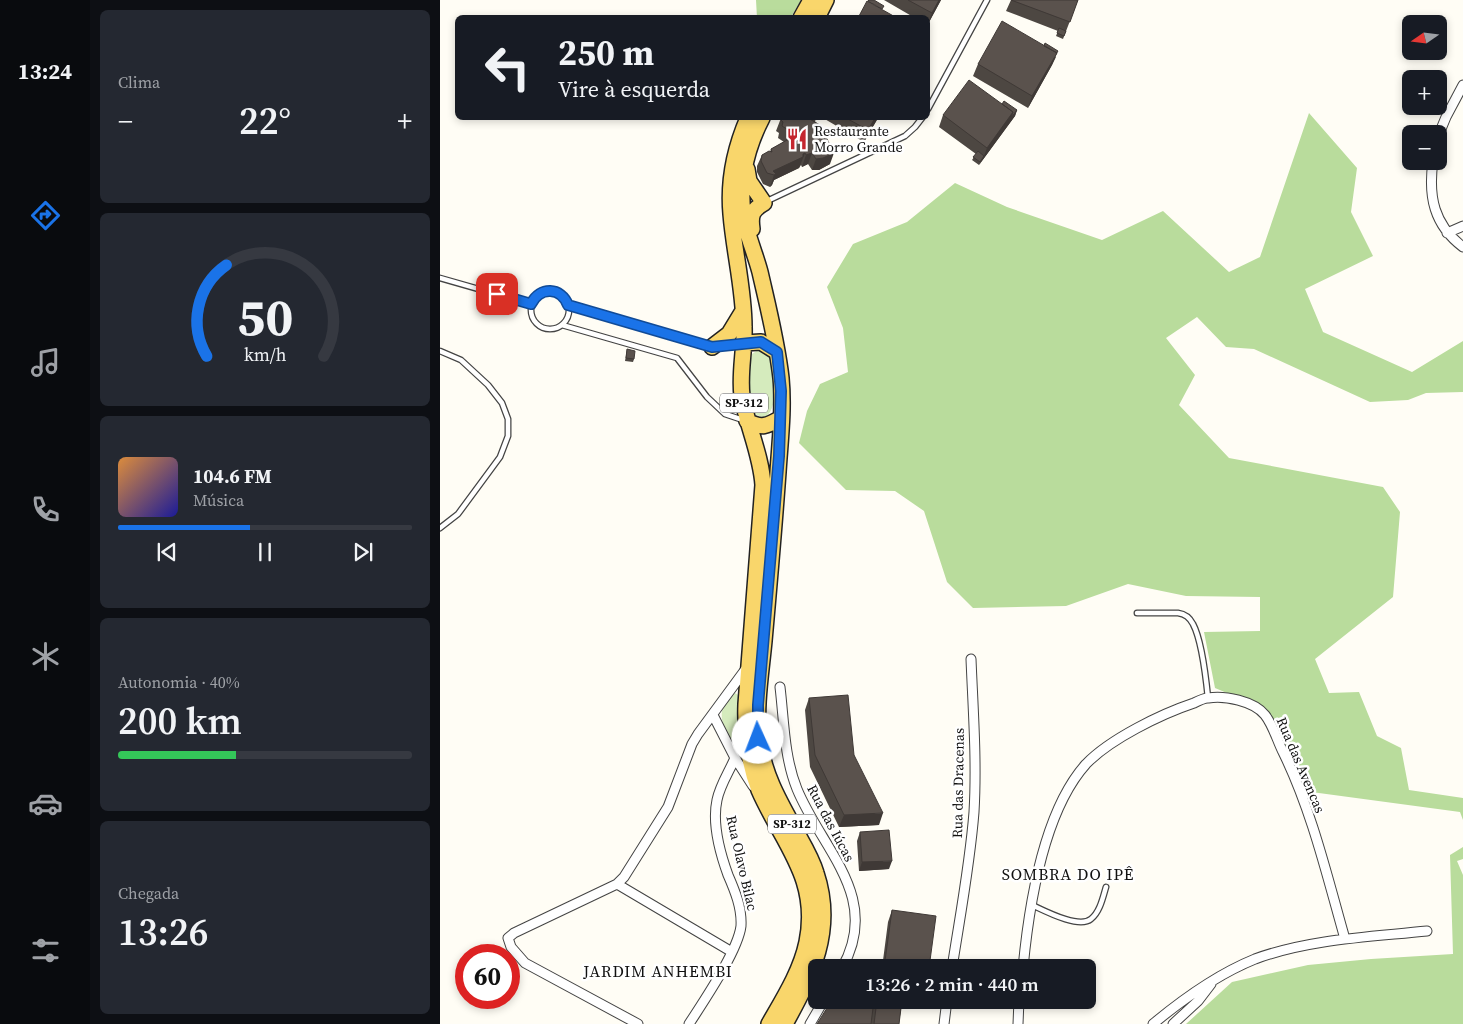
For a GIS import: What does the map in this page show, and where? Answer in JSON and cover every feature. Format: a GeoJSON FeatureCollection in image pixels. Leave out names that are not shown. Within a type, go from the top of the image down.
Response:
{"type":"FeatureCollection","features":[{"type":"Feature","properties":{"kind":"main road"},"geometry":{"type":"LineString","coordinates":[[803,15],[811,0]]}},
{"type":"Feature","properties":{"kind":"main road"},"geometry":{"type":"LineString","coordinates":[[818,15],[826,0]]}},
{"type":"Feature","properties":{"kind":"main road","name":"SP-312"},"geometry":{"type":"LineString","coordinates":[[747,120],[736,154],[730,200],[744,311],[741,386],[747,421],[759,461],[763,485],[745,713],[746,739],[753,773],[767,805],[798,863],[807,889],[810,915],[804,954],[792,983],[769,1024]]}},
{"type":"Feature","properties":{"kind":"main road","name":"SP-312"},"geometry":{"type":"LineString","coordinates":[[761,120],[747,156],[742,186],[742,202],[746,227],[759,270],[777,352],[781,381],[781,418],[775,516],[758,705],[758,738],[771,784],[816,872],[823,915],[816,959],[804,988],[785,1024]]}},
{"type":"Feature","properties":{"kind":"main road"},"geometry":{"type":"LineString","coordinates":[[747,156],[749,181],[764,203],[754,209],[750,219],[759,270]]}},
{"type":"Feature","properties":{"kind":"main road"},"geometry":{"type":"LineString","coordinates":[[712,347],[729,334],[744,311]]}},
{"type":"Feature","properties":{"kind":"main road"},"geometry":{"type":"LineString","coordinates":[[744,343],[761,342],[777,352]]}},
{"type":"Feature","properties":{"kind":"main road"},"geometry":{"type":"LineString","coordinates":[[747,421],[762,426],[781,418]]}},
{"type":"Feature","properties":{"kind":"street"},"geometry":{"type":"LineString","coordinates":[[1443,125],[1463,85]]}},
{"type":"Feature","properties":{"kind":"street"},"geometry":{"type":"LineString","coordinates":[[1432,170],[1434,205],[1437,218],[1447,233],[1463,247]]}},
{"type":"Feature","properties":{"kind":"street"},"geometry":{"type":"LineString","coordinates":[[1447,233],[1463,226]]}},
{"type":"Feature","properties":{"kind":"street","name":"Rua das Dracenas"},"geometry":{"type":"LineString","coordinates":[[953,959],[971,845],[974,810],[971,659]]}},
{"type":"Feature","properties":{"kind":"street"},"geometry":{"type":"LineString","coordinates":[[638,1024],[525,963],[514,952],[508,941],[510,935],[617,884],[630,868],[668,807],[692,744],[749,664]]}},
{"type":"Feature","properties":{"kind":"street","name":"Rua das Iúcas"},"geometry":{"type":"LineString","coordinates":[[780,687],[787,753],[797,789],[848,884],[854,902],[857,918],[855,937],[847,959]]}},
{"type":"Feature","properties":{"kind":"street","name":"Rua das Avencas"},"geometry":{"type":"LineString","coordinates":[[1024,959],[1030,905],[1037,870],[1053,823],[1066,794],[1086,764],[1143,724],[1208,698],[1243,701],[1264,714],[1294,775],[1303,798],[1345,939]]}},
{"type":"Feature","properties":{"kind":"street"},"geometry":{"type":"LineString","coordinates":[[713,715],[735,758],[767,805]]}},
{"type":"Feature","properties":{"kind":"street","name":"Rua Olavo Bilac"},"geometry":{"type":"LineString","coordinates":[[689,1024],[732,952],[738,938],[741,918],[740,907],[724,861],[715,809],[719,790],[735,758]]}},
{"type":"Feature","properties":{"kind":"street"},"geometry":{"type":"LineString","coordinates":[[617,884],[732,952]]}},
{"type":"Feature","properties":{"kind":"street"},"geometry":{"type":"LineString","coordinates":[[1152,1024],[1183,998],[1237,968],[1271,954],[1345,939],[1427,931]]}},
{"type":"Feature","properties":{"kind":"street"},"geometry":{"type":"LineString","coordinates":[[1173,1024],[1198,1001],[1215,980]]}},
{"type":"Feature","properties":{"kind":"street"},"geometry":{"type":"LineString","coordinates":[[810,1024],[819,1009]]}},
{"type":"Feature","properties":{"kind":"street"},"geometry":{"type":"LineString","coordinates":[[944,1024],[946,1009]]}},
{"type":"Feature","properties":{"kind":"street"},"geometry":{"type":"LineString","coordinates":[[1018,1024],[1019,1009]]}},
{"type":"Feature","properties":{"kind":"lane"},"geometry":{"type":"LineString","coordinates":[[930,106],[987,0]]}},
{"type":"Feature","properties":{"kind":"lane"},"geometry":{"type":"LineString","coordinates":[[764,203],[905,136],[915,128],[921,120]]}},
{"type":"Feature","properties":{"kind":"lane"},"geometry":{"type":"LineString","coordinates":[[440,278],[531,304]]}},
{"type":"Feature","properties":{"kind":"lane"},"geometry":{"type":"LineString","coordinates":[[548,290],[558,292],[568,305],[568,316],[562,325],[552,330],[536,324],[531,315],[531,304],[537,295],[548,290]]}},
{"type":"Feature","properties":{"kind":"lane"},"geometry":{"type":"LineString","coordinates":[[568,305],[712,347],[744,343]]}},
{"type":"Feature","properties":{"kind":"lane"},"geometry":{"type":"LineString","coordinates":[[562,325],[677,358],[707,397],[725,414],[747,421]]}},
{"type":"Feature","properties":{"kind":"lane"},"geometry":{"type":"LineString","coordinates":[[440,351],[461,360],[488,385],[502,403],[508,419],[508,436],[500,457],[458,514],[440,528]]}},
{"type":"Feature","properties":{"kind":"lane"},"geometry":{"type":"LineString","coordinates":[[1137,613],[1178,613],[1184,614],[1193,622],[1206,673],[1208,698]]}},
{"type":"Feature","properties":{"kind":"lane"},"geometry":{"type":"LineString","coordinates":[[1030,905],[1065,919],[1084,922],[1091,920],[1096,913],[1106,887]]}},
{"type":"Feature","properties":{"kind":"green space"},"geometry":{"type":"Polygon","coordinates":[[[756,0],[801,0],[792,15],[757,15],[756,0]]]}},
{"type":"Feature","properties":{"kind":"green space"},"geometry":{"type":"Polygon","coordinates":[[[1309,113],[1357,168],[1351,212],[1373,256],[1305,289],[1323,332],[1412,372],[1463,341],[1463,392],[1426,393],[1408,400],[1370,402],[1254,349],[1226,347],[1197,317],[1166,338],[1195,375],[1179,405],[1229,458],[1383,487],[1400,512],[1393,597],[1315,659],[1329,693],[1359,692],[1377,736],[1401,748],[1409,790],[1463,798],[1463,820],[1460,812],[1304,791],[1265,709],[1215,688],[1204,632],[1260,631],[1260,597],[1186,596],[1128,584],[1066,606],[973,608],[947,582],[924,511],[895,491],[846,490],[799,443],[807,411],[820,384],[848,372],[843,328],[827,287],[853,244],[907,222],[955,183],[1007,207],[1102,240],[1163,211],[1229,272],[1260,257],[1309,113]]]}},
{"type":"Feature","properties":{"kind":"green space"},"geometry":{"type":"Polygon","coordinates":[[[762,350],[770,356],[774,381],[772,408],[769,414],[763,418],[755,414],[750,400],[749,370],[752,354],[762,350]]]}},
{"type":"Feature","properties":{"kind":"green space"},"geometry":{"type":"Polygon","coordinates":[[[735,693],[740,696],[746,773],[729,741],[723,723],[723,708],[735,693]]]}},
{"type":"Feature","properties":{"kind":"green space"},"geometry":{"type":"Polygon","coordinates":[[[1463,847],[1463,859],[1457,861],[1463,875],[1463,1024],[1186,1024],[1232,982],[1308,965],[1453,954],[1450,855],[1463,847]]]}},
{"type":"Feature","properties":{"kind":"building"},"geometry":{"type":"Polygon","coordinates":[[[869,0],[874,0],[884,6],[882,9],[869,0]]]}},
{"type":"Feature","properties":{"kind":"building"},"geometry":{"type":"Polygon","coordinates":[[[908,0],[939,0],[932,13],[908,0]]]}},
{"type":"Feature","properties":{"kind":"building"},"geometry":{"type":"Polygon","coordinates":[[[1011,0],[1078,0],[1070,22],[1011,0]]]}},
{"type":"Feature","properties":{"kind":"building"},"geometry":{"type":"Polygon","coordinates":[[[867,1],[892,15],[860,15],[867,1]]]}},
{"type":"Feature","properties":{"kind":"building"},"geometry":{"type":"Polygon","coordinates":[[[1002,21],[1057,53],[1032,96],[978,64],[1002,21]]]}},
{"type":"Feature","properties":{"kind":"building"},"geometry":{"type":"Polygon","coordinates":[[[1059,28],[1066,31],[1064,36],[1057,33],[1059,28]]]}},
{"type":"Feature","properties":{"kind":"building"},"geometry":{"type":"Polygon","coordinates":[[[1045,43],[1058,51],[1057,53],[1044,46],[1045,43]]]}},
{"type":"Feature","properties":{"kind":"building"},"geometry":{"type":"Polygon","coordinates":[[[969,80],[1013,112],[987,148],[943,115],[969,80]]]}},
{"type":"Feature","properties":{"kind":"building"},"geometry":{"type":"Polygon","coordinates":[[[1004,101],[1017,110],[1011,118],[1013,112],[1002,104],[1004,101]]]}},
{"type":"Feature","properties":{"kind":"building"},"geometry":{"type":"Polygon","coordinates":[[[781,120],[811,120],[820,125],[834,153],[816,159],[812,153],[806,155],[805,153],[803,157],[773,171],[776,174],[767,173],[761,161],[762,155],[769,151],[772,152],[771,149],[796,135],[782,126],[783,122],[781,120]]]}},
{"type":"Feature","properties":{"kind":"building"},"geometry":{"type":"Polygon","coordinates":[[[850,120],[874,120],[868,130],[850,120]]]}},
{"type":"Feature","properties":{"kind":"building"},"geometry":{"type":"Polygon","coordinates":[[[978,151],[984,156],[980,162],[973,157],[978,151]]]}},
{"type":"Feature","properties":{"kind":"building"},"geometry":{"type":"Polygon","coordinates":[[[627,349],[635,351],[634,359],[626,358],[627,349]]]}},
{"type":"Feature","properties":{"kind":"building"},"geometry":{"type":"Polygon","coordinates":[[[848,695],[854,755],[883,813],[844,815],[815,755],[809,698],[848,695]]]}},
{"type":"Feature","properties":{"kind":"building"},"geometry":{"type":"Polygon","coordinates":[[[889,830],[892,861],[862,862],[860,832],[889,830]]]}},
{"type":"Feature","properties":{"kind":"building"},"geometry":{"type":"Polygon","coordinates":[[[892,910],[936,916],[930,959],[885,959],[892,910]]]}},
{"type":"Feature","properties":{"kind":"building"},"geometry":{"type":"Polygon","coordinates":[[[826,1009],[873,1009],[871,1024],[817,1024],[826,1009]]]}},
{"type":"Feature","properties":{"kind":"building"},"geometry":{"type":"Polygon","coordinates":[[[876,1009],[901,1009],[899,1024],[874,1024],[876,1009]]]}},
{"type":"Feature","properties":{"kind":"place","name":"Restaurante Morro Grande"},"geometry":{"type":"Point","coordinates":[797,139]}},
{"type":"Feature","properties":{"kind":"district","name":"SOMBRA DO IPÊ"},"geometry":{"type":"Point","coordinates":[1068,874]}},
{"type":"Feature","properties":{"kind":"district","name":"JARDIM ANHEMBI"},"geometry":{"type":"Point","coordinates":[658,971]}},
{"type":"Feature","properties":{"kind":"route"},"geometry":{"type":"LineString","coordinates":[[497,294],[531,304],[537,295],[542,292],[548,290],[558,292],[563,296],[568,305],[712,347],[756,341],[766,343],[777,352],[781,381],[781,418],[775,516],[758,705],[758,738]]}}]}
